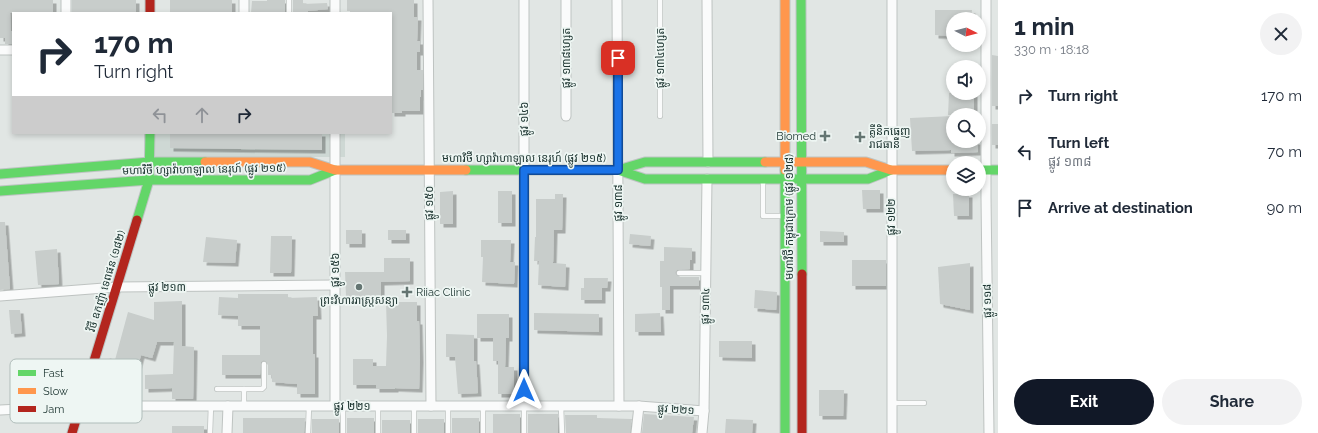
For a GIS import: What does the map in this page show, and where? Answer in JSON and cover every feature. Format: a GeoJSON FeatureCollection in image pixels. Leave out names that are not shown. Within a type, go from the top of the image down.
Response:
{"type":"FeatureCollection","features":[{"type":"Feature","properties":{"kind":"main road"},"geometry":{"type":"LineString","coordinates":[[150,0],[150,12]]}},
{"type":"Feature","properties":{"kind":"main road","name":"មហាវិថី កម្ពុជាក្រោម (ផ្លូវ ១២៨)"},"geometry":{"type":"LineString","coordinates":[[785,0],[785,433]]}},
{"type":"Feature","properties":{"kind":"main road","name":"មហាវិថី កម្ពុជាក្រោម (ផ្លូវ ១២៨)"},"geometry":{"type":"LineString","coordinates":[[801,0],[802,433]]}},
{"type":"Feature","properties":{"kind":"main road","name":"វិថី ឧកញ៉ា ទេពផន (១៨២)"},"geometry":{"type":"LineString","coordinates":[[95,359],[149,180],[150,134]]}},
{"type":"Feature","properties":{"kind":"main road","name":"មហាវិថី ហ្សាវ៉ាហាឡាល នេរុហ៍ (ផ្លូវ ២១៥)"},"geometry":{"type":"LineString","coordinates":[[0,174],[150,162],[310,162],[335,170],[618,170],[645,162],[866,162],[891,170],[946,170]]}},
{"type":"Feature","properties":{"kind":"main road","name":"មហាវិថី ហ្សាវ៉ាហាឡាល នេរុហ៍ (ផ្លូវ ២១៥)"},"geometry":{"type":"LineString","coordinates":[[0,191],[149,180],[310,180],[335,170]]}},
{"type":"Feature","properties":{"kind":"main road","name":"មហាវិថី ហ្សាវ៉ាហាឡាល នេរុហ៍ (ផ្លូវ ២១៥)"},"geometry":{"type":"LineString","coordinates":[[618,170],[645,179],[707,180],[868,179],[891,170]]}},
{"type":"Feature","properties":{"kind":"main road"},"geometry":{"type":"LineString","coordinates":[[986,170],[998,170]]}},
{"type":"Feature","properties":{"kind":"main road"},"geometry":{"type":"LineString","coordinates":[[785,413],[802,412]]}},
{"type":"Feature","properties":{"kind":"main road","name":"វិថី ឧកញ៉ា ទេពផន (១៨២)"},"geometry":{"type":"LineString","coordinates":[[72,433],[75,423]]}},
{"type":"Feature","properties":{"kind":"street"},"geometry":{"type":"LineString","coordinates":[[66,0],[66,12]]}},
{"type":"Feature","properties":{"kind":"street"},"geometry":{"type":"LineString","coordinates":[[244,0],[244,12]]}},
{"type":"Feature","properties":{"kind":"street"},"geometry":{"type":"LineString","coordinates":[[335,0],[335,12]]}},
{"type":"Feature","properties":{"kind":"street","name":"ផ្លូវ ១៥០"},"geometry":{"type":"LineString","coordinates":[[428,0],[431,406]]}},
{"type":"Feature","properties":{"kind":"street","name":"ផ្លូវ ១៤៦"},"geometry":{"type":"LineString","coordinates":[[524,0],[524,406]]}},
{"type":"Feature","properties":{"kind":"street","name":"ផ្លូវ ១៣៨ហ្សេត"},"geometry":{"type":"LineString","coordinates":[[566,0],[566,116]]}},
{"type":"Feature","properties":{"kind":"street","name":"ផ្លូវ ១៣៨"},"geometry":{"type":"LineString","coordinates":[[617,0],[619,406]]}},
{"type":"Feature","properties":{"kind":"street"},"geometry":{"type":"LineString","coordinates":[[707,0],[708,162]]}},
{"type":"Feature","properties":{"kind":"street","name":"ផ្លូវ ១២២"},"geometry":{"type":"LineString","coordinates":[[892,0],[892,433]]}},
{"type":"Feature","properties":{"kind":"street","name":"ផ្លូវ ១១៨"},"geometry":{"type":"LineString","coordinates":[[983,156],[986,0]]}},
{"type":"Feature","properties":{"kind":"street"},"geometry":{"type":"LineString","coordinates":[[0,50],[12,50]]}},
{"type":"Feature","properties":{"kind":"street","name":"ផ្លូវ ១៥៦"},"geometry":{"type":"LineString","coordinates":[[335,134],[335,285],[339,406]]}},
{"type":"Feature","properties":{"kind":"street","name":"ផ្លូវ ១៣៤"},"geometry":{"type":"LineString","coordinates":[[702,433],[704,411],[707,180]]}},
{"type":"Feature","properties":{"kind":"street","name":"ផ្លូវ ១១៨"},"geometry":{"type":"LineString","coordinates":[[984,196],[989,433]]}},
{"type":"Feature","properties":{"kind":"street","name":"ផ្លូវ ២១៣"},"geometry":{"type":"LineString","coordinates":[[0,296],[117,287],[335,285]]}},
{"type":"Feature","properties":{"kind":"street","name":"ផ្លូវ ២២១"},"geometry":{"type":"LineString","coordinates":[[142,406],[639,406],[704,411]]}},
{"type":"Feature","properties":{"kind":"street"},"geometry":{"type":"LineString","coordinates":[[227,433],[228,406]]}},
{"type":"Feature","properties":{"kind":"street"},"geometry":{"type":"LineString","coordinates":[[636,433],[639,406]]}},
{"type":"Feature","properties":{"kind":"street","name":"ផ្លូវ ២២១"},"geometry":{"type":"LineString","coordinates":[[0,410],[10,410]]}},
{"type":"Feature","properties":{"kind":"lane"},"geometry":{"type":"LineString","coordinates":[[289,0],[289,12]]}},
{"type":"Feature","properties":{"kind":"lane","name":"ផ្លូវ ១៣៤ហ្សេត"},"geometry":{"type":"LineString","coordinates":[[660,0],[660,116]]}},
{"type":"Feature","properties":{"kind":"lane"},"geometry":{"type":"LineString","coordinates":[[763,179],[763,216],[785,216]]}},
{"type":"Feature","properties":{"kind":"lane"},"geometry":{"type":"LineString","coordinates":[[679,274],[706,273]]}},
{"type":"Feature","properties":{"kind":"lane"},"geometry":{"type":"LineString","coordinates":[[218,389],[264,387],[264,364]]}},
{"type":"Feature","properties":{"kind":"lane"},"geometry":{"type":"LineString","coordinates":[[244,389],[244,406]]}},
{"type":"Feature","properties":{"kind":"lane"},"geometry":{"type":"LineString","coordinates":[[892,403],[924,403]]}},
{"type":"Feature","properties":{"kind":"lane"},"geometry":{"type":"LineString","coordinates":[[210,433],[211,405]]}},
{"type":"Feature","properties":{"kind":"lane"},"geometry":{"type":"LineString","coordinates":[[308,433],[309,406]]}},
{"type":"Feature","properties":{"kind":"lane"},"geometry":{"type":"LineString","coordinates":[[339,406],[344,433]]}},
{"type":"Feature","properties":{"kind":"lane"},"geometry":{"type":"LineString","coordinates":[[378,406],[378,433]]}},
{"type":"Feature","properties":{"kind":"lane"},"geometry":{"type":"LineString","coordinates":[[414,406],[414,433]]}},
{"type":"Feature","properties":{"kind":"lane"},"geometry":{"type":"LineString","coordinates":[[448,406],[448,433]]}},
{"type":"Feature","properties":{"kind":"lane"},"geometry":{"type":"LineString","coordinates":[[483,406],[483,433]]}},
{"type":"Feature","properties":{"kind":"lane"},"geometry":{"type":"LineString","coordinates":[[524,406],[524,433]]}},
{"type":"Feature","properties":{"kind":"lane"},"geometry":{"type":"LineString","coordinates":[[561,406],[562,433]]}},
{"type":"Feature","properties":{"kind":"shaded area"},"geometry":{"type":"Polygon","coordinates":[[[144,134],[345,134],[345,157],[145,157],[144,134]]]}},
{"type":"Feature","properties":{"kind":"building"},"geometry":{"type":"Polygon","coordinates":[[[0,0],[53,0],[53,12],[10,13],[12,44],[5,44],[5,38],[0,38],[0,0]]]}},
{"type":"Feature","properties":{"kind":"building"},"geometry":{"type":"Polygon","coordinates":[[[72,0],[136,0],[136,12],[72,12],[72,0]]]}},
{"type":"Feature","properties":{"kind":"building"},"geometry":{"type":"Polygon","coordinates":[[[170,0],[232,0],[232,12],[170,12],[170,0]]]}},
{"type":"Feature","properties":{"kind":"building"},"geometry":{"type":"Polygon","coordinates":[[[285,0],[285,12],[251,12],[252,1],[285,0]]]}},
{"type":"Feature","properties":{"kind":"building"},"geometry":{"type":"Polygon","coordinates":[[[293,0],[303,0],[303,4],[327,3],[328,9],[308,12],[293,12],[293,0]]]}},
{"type":"Feature","properties":{"kind":"building"},"geometry":{"type":"Polygon","coordinates":[[[347,0],[414,0],[414,17],[418,17],[417,41],[420,41],[420,52],[417,52],[417,70],[423,70],[423,90],[421,90],[420,97],[420,111],[402,111],[402,113],[392,113],[392,12],[347,11],[347,0]]]}},
{"type":"Feature","properties":{"kind":"building"},"geometry":{"type":"Polygon","coordinates":[[[935,10],[972,10],[972,12],[946,12],[946,36],[935,35],[935,10]]]}},
{"type":"Feature","properties":{"kind":"building"},"geometry":{"type":"Polygon","coordinates":[[[992,55],[998,56],[998,106],[992,106],[992,55]]]}},
{"type":"Feature","properties":{"kind":"building"},"geometry":{"type":"Polygon","coordinates":[[[949,100],[974,100],[974,108],[948,108],[949,100]]]}},
{"type":"Feature","properties":{"kind":"building"},"geometry":{"type":"Polygon","coordinates":[[[946,116],[946,148],[978,148],[978,152],[951,153],[951,150],[912,151],[910,118],[946,116]]]}},
{"type":"Feature","properties":{"kind":"building"},"geometry":{"type":"Polygon","coordinates":[[[992,124],[998,124],[998,145],[992,145],[992,124]]]}},
{"type":"Feature","properties":{"kind":"building"},"geometry":{"type":"Polygon","coordinates":[[[170,134],[322,134],[322,150],[170,148],[170,134]]]}},
{"type":"Feature","properties":{"kind":"building"},"geometry":{"type":"Polygon","coordinates":[[[862,190],[880,190],[880,209],[863,209],[862,190]]]}},
{"type":"Feature","properties":{"kind":"building"},"geometry":{"type":"Polygon","coordinates":[[[453,191],[453,224],[440,224],[440,192],[453,191]]]}},
{"type":"Feature","properties":{"kind":"building"},"geometry":{"type":"Polygon","coordinates":[[[498,191],[512,191],[512,223],[498,223],[498,191]]]}},
{"type":"Feature","properties":{"kind":"building"},"geometry":{"type":"Polygon","coordinates":[[[555,194],[563,194],[562,230],[554,230],[553,263],[566,264],[565,287],[538,285],[539,261],[534,261],[536,237],[536,199],[555,199],[555,194]]]}},
{"type":"Feature","properties":{"kind":"building"},"geometry":{"type":"Polygon","coordinates":[[[953,196],[969,196],[969,216],[954,216],[953,196]]]}},
{"type":"Feature","properties":{"kind":"building"},"geometry":{"type":"Polygon","coordinates":[[[0,222],[5,222],[10,289],[0,290],[0,222]]]}},
{"type":"Feature","properties":{"kind":"building"},"geometry":{"type":"Polygon","coordinates":[[[346,230],[362,230],[362,244],[346,244],[346,230]]]}},
{"type":"Feature","properties":{"kind":"building"},"geometry":{"type":"Polygon","coordinates":[[[388,230],[406,230],[406,240],[388,240],[388,230]]]}},
{"type":"Feature","properties":{"kind":"building"},"geometry":{"type":"Polygon","coordinates":[[[820,231],[844,232],[844,242],[820,242],[820,231]]]}},
{"type":"Feature","properties":{"kind":"building"},"geometry":{"type":"Polygon","coordinates":[[[630,234],[651,236],[650,246],[629,244],[630,234]]]}},
{"type":"Feature","properties":{"kind":"building"},"geometry":{"type":"Polygon","coordinates":[[[271,236],[292,236],[291,273],[270,273],[271,236]]]}},
{"type":"Feature","properties":{"kind":"building"},"geometry":{"type":"Polygon","coordinates":[[[206,237],[237,240],[235,263],[203,262],[206,237]]]}},
{"type":"Feature","properties":{"kind":"building"},"geometry":{"type":"Polygon","coordinates":[[[481,240],[511,240],[510,262],[515,262],[514,284],[482,282],[483,257],[481,257],[481,240]]]}},
{"type":"Feature","properties":{"kind":"building"},"geometry":{"type":"Polygon","coordinates":[[[664,247],[692,248],[690,269],[677,270],[675,273],[679,277],[699,277],[699,286],[670,286],[670,310],[662,310],[660,261],[664,261],[664,247]]]}},
{"type":"Feature","properties":{"kind":"building"},"geometry":{"type":"Polygon","coordinates":[[[57,249],[59,284],[38,285],[35,251],[57,249]]]}},
{"type":"Feature","properties":{"kind":"building"},"geometry":{"type":"Polygon","coordinates":[[[384,258],[410,258],[410,281],[381,282],[381,296],[346,296],[345,272],[384,272],[384,258]]]}},
{"type":"Feature","properties":{"kind":"building"},"geometry":{"type":"Polygon","coordinates":[[[852,260],[886,260],[886,286],[852,286],[852,260]]]}},
{"type":"Feature","properties":{"kind":"building"},"geometry":{"type":"Polygon","coordinates":[[[970,263],[970,310],[940,304],[938,267],[970,263]]]}},
{"type":"Feature","properties":{"kind":"building"},"geometry":{"type":"Polygon","coordinates":[[[584,278],[608,278],[607,288],[602,288],[602,300],[581,300],[581,288],[584,288],[584,278]]]}},
{"type":"Feature","properties":{"kind":"building"},"geometry":{"type":"Polygon","coordinates":[[[755,290],[777,292],[776,310],[754,308],[755,290]]]}},
{"type":"Feature","properties":{"kind":"building"},"geometry":{"type":"Polygon","coordinates":[[[238,294],[288,294],[288,298],[317,297],[318,316],[313,316],[315,394],[297,394],[297,384],[272,382],[272,375],[268,375],[268,364],[264,360],[261,362],[260,375],[222,375],[222,355],[260,355],[260,326],[238,326],[238,316],[218,315],[219,297],[238,298],[238,294]]]}},
{"type":"Feature","properties":{"kind":"building"},"geometry":{"type":"Polygon","coordinates":[[[182,301],[182,346],[194,347],[193,399],[172,399],[172,388],[145,389],[145,375],[173,374],[174,342],[157,342],[152,358],[141,355],[140,359],[115,359],[128,312],[154,320],[154,302],[182,301]]]}},
{"type":"Feature","properties":{"kind":"building"},"geometry":{"type":"Polygon","coordinates":[[[386,302],[417,302],[420,359],[419,389],[376,389],[376,385],[353,385],[353,359],[373,359],[373,366],[386,366],[386,302]]]}},
{"type":"Feature","properties":{"kind":"building"},"geometry":{"type":"Polygon","coordinates":[[[9,310],[20,310],[22,333],[11,334],[9,310]]]}},
{"type":"Feature","properties":{"kind":"building"},"geometry":{"type":"Polygon","coordinates":[[[534,313],[599,314],[599,332],[534,330],[534,313]]]}},
{"type":"Feature","properties":{"kind":"building"},"geometry":{"type":"Polygon","coordinates":[[[660,313],[661,332],[635,332],[635,314],[660,313]]]}},
{"type":"Feature","properties":{"kind":"building"},"geometry":{"type":"Polygon","coordinates":[[[477,314],[509,314],[509,338],[506,338],[505,367],[514,367],[514,394],[498,394],[498,361],[493,361],[493,338],[477,338],[477,314]]]}},
{"type":"Feature","properties":{"kind":"building"},"geometry":{"type":"Polygon","coordinates":[[[446,334],[474,335],[474,361],[476,361],[478,393],[458,394],[455,357],[446,357],[446,334]]]}},
{"type":"Feature","properties":{"kind":"building"},"geometry":{"type":"Polygon","coordinates":[[[719,341],[752,341],[752,358],[719,357],[719,341]]]}},
{"type":"Feature","properties":{"kind":"building"},"geometry":{"type":"Polygon","coordinates":[[[819,390],[844,390],[843,416],[819,416],[819,390]]]}},
{"type":"Feature","properties":{"kind":"building"},"geometry":{"type":"Polygon","coordinates":[[[493,414],[520,414],[520,433],[493,433],[493,414]]]}},
{"type":"Feature","properties":{"kind":"building"},"geometry":{"type":"Polygon","coordinates":[[[528,414],[558,414],[558,433],[528,433],[528,414]]]}},
{"type":"Feature","properties":{"kind":"building"},"geometry":{"type":"Polygon","coordinates":[[[644,414],[694,417],[692,433],[642,433],[644,414]]]}},
{"type":"Feature","properties":{"kind":"building"},"geometry":{"type":"Polygon","coordinates":[[[565,415],[597,415],[597,418],[632,419],[630,433],[566,433],[565,415]]]}},
{"type":"Feature","properties":{"kind":"building"},"geometry":{"type":"Polygon","coordinates":[[[243,418],[305,418],[304,433],[243,433],[243,418]]]}},
{"type":"Feature","properties":{"kind":"building"},"geometry":{"type":"Polygon","coordinates":[[[347,418],[374,418],[374,433],[347,433],[347,418]]]}},
{"type":"Feature","properties":{"kind":"building"},"geometry":{"type":"Polygon","coordinates":[[[452,418],[479,418],[479,433],[452,433],[452,418]]]}},
{"type":"Feature","properties":{"kind":"building"},"geometry":{"type":"Polygon","coordinates":[[[312,419],[339,419],[339,433],[312,433],[312,419]]]}},
{"type":"Feature","properties":{"kind":"building"},"geometry":{"type":"Polygon","coordinates":[[[418,419],[444,419],[444,433],[418,433],[418,419]]]}},
{"type":"Feature","properties":{"kind":"building"},"geometry":{"type":"Polygon","coordinates":[[[726,419],[753,420],[752,433],[725,433],[726,419]]]}},
{"type":"Feature","properties":{"kind":"building"},"geometry":{"type":"Polygon","coordinates":[[[382,420],[410,420],[410,433],[382,433],[382,420]]]}},
{"type":"Feature","properties":{"kind":"building"},"geometry":{"type":"Polygon","coordinates":[[[172,426],[204,426],[204,433],[172,433],[172,426]]]}},
{"type":"Feature","properties":{"kind":"traffic: fast"},"geometry":{"type":"LineString","coordinates":[[801,0],[802,274]]}},
{"type":"Feature","properties":{"kind":"traffic: fast"},"geometry":{"type":"LineString","coordinates":[[137,220],[149,180],[150,134]]}},
{"type":"Feature","properties":{"kind":"traffic: fast"},"geometry":{"type":"LineString","coordinates":[[0,174],[150,162],[205,162]]}},
{"type":"Feature","properties":{"kind":"traffic: fast"},"geometry":{"type":"LineString","coordinates":[[466,170],[618,170],[645,162],[765,162]]}},
{"type":"Feature","properties":{"kind":"traffic: fast"},"geometry":{"type":"LineString","coordinates":[[0,191],[149,180],[310,180],[335,170]]}},
{"type":"Feature","properties":{"kind":"traffic: fast"},"geometry":{"type":"LineString","coordinates":[[618,170],[645,179],[868,179],[891,170]]}},
{"type":"Feature","properties":{"kind":"traffic: fast"},"geometry":{"type":"LineString","coordinates":[[785,170],[785,433]]}},
{"type":"Feature","properties":{"kind":"traffic: fast"},"geometry":{"type":"LineString","coordinates":[[986,170],[998,170]]}},
{"type":"Feature","properties":{"kind":"traffic: slow"},"geometry":{"type":"LineString","coordinates":[[785,0],[785,170]]}},
{"type":"Feature","properties":{"kind":"traffic: slow"},"geometry":{"type":"LineString","coordinates":[[205,162],[310,162],[335,170],[466,170]]}},
{"type":"Feature","properties":{"kind":"traffic: slow"},"geometry":{"type":"LineString","coordinates":[[765,162],[866,162],[891,170],[946,170]]}},
{"type":"Feature","properties":{"kind":"traffic: jam"},"geometry":{"type":"LineString","coordinates":[[150,0],[150,12]]}},
{"type":"Feature","properties":{"kind":"traffic: jam"},"geometry":{"type":"LineString","coordinates":[[95,359],[137,220]]}},
{"type":"Feature","properties":{"kind":"traffic: jam"},"geometry":{"type":"LineString","coordinates":[[802,274],[802,433]]}},
{"type":"Feature","properties":{"kind":"traffic: jam"},"geometry":{"type":"LineString","coordinates":[[72,433],[75,423]]}},
{"type":"Feature","properties":{"kind":"place","name":"Biomed"},"geometry":{"type":"Point","coordinates":[825,136]}},
{"type":"Feature","properties":{"kind":"place","name":"គ្លីនិកធ្មេញ រាជធានី"},"geometry":{"type":"Point","coordinates":[860,137]}},
{"type":"Feature","properties":{"kind":"place","name":"ព្រះវិហាររាស្ត្រសន្យា"},"geometry":{"type":"Point","coordinates":[359,287]}},
{"type":"Feature","properties":{"kind":"place","name":"Riiac Clinic"},"geometry":{"type":"Point","coordinates":[407,292]}},
{"type":"Feature","properties":{"kind":"route"},"geometry":{"type":"LineString","coordinates":[[524,390],[524,170],[618,170],[618,58]]}}]}
